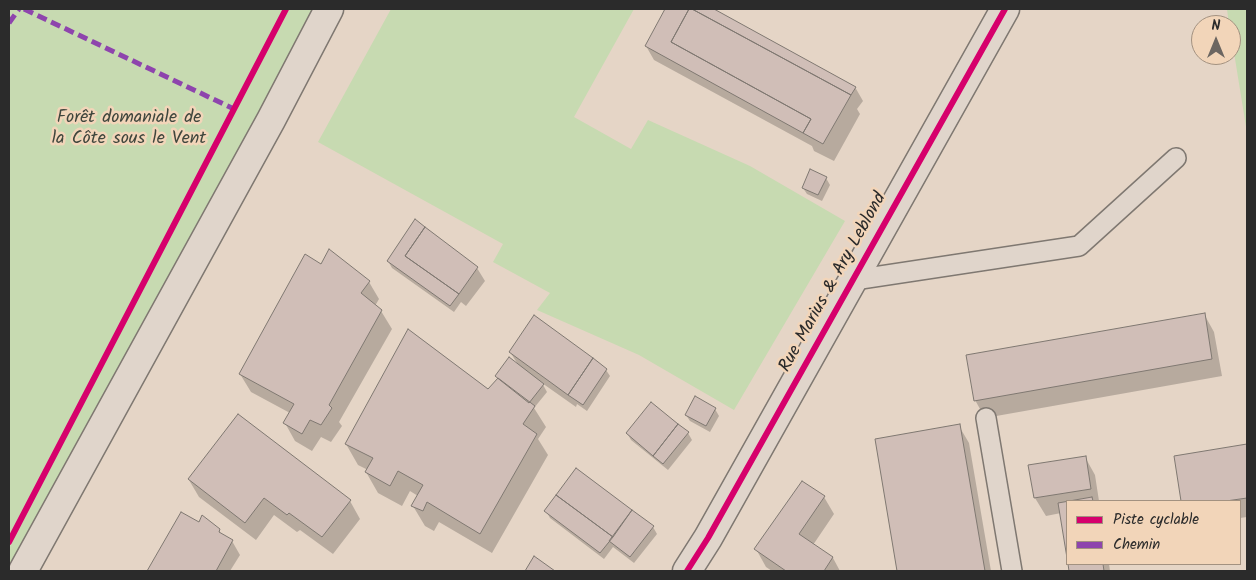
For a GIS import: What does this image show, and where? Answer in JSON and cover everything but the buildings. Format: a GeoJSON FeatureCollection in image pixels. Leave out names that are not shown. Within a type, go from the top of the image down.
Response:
{"type":"FeatureCollection","features":[{"type":"Feature","properties":{"kind":"street"},"geometry":{"type":"LineString","coordinates":[[23,571],[330,9]]}},
{"type":"Feature","properties":{"kind":"street","name":"Rue Marius & Ary Leblond"},"geometry":{"type":"LineString","coordinates":[[687,571],[708,538],[1006,9]]}},
{"type":"Feature","properties":{"kind":"lane"},"geometry":{"type":"LineString","coordinates":[[854,280],[1079,246],[1176,158]]}},
{"type":"Feature","properties":{"kind":"lane"},"geometry":{"type":"LineString","coordinates":[[986,418],[1012,571]]}},
{"type":"Feature","properties":{"kind":"green space","name":"Forêt domaniale de la Côte sous le Vent"},"geometry":{"type":"Polygon","coordinates":[[[9,9],[329,9],[23,571],[9,571],[9,9]]]}},
{"type":"Feature","properties":{"kind":"green space"},"geometry":{"type":"Polygon","coordinates":[[[391,9],[634,9],[574,117],[631,149],[648,120],[750,166],[845,221],[734,410],[639,355],[537,310],[550,293],[493,262],[503,244],[318,142],[391,9]]]}},
{"type":"Feature","properties":{"kind":"green space"},"geometry":{"type":"Polygon","coordinates":[[[1227,9],[1247,9],[1247,133],[1236,65],[1241,65],[1241,15],[1228,15],[1227,9]]]}},
{"type":"Feature","properties":{"kind":"marked path"},"geometry":{"type":"LineString","coordinates":[[9,23],[19,9]]}},
{"type":"Feature","properties":{"kind":"marked path"},"geometry":{"type":"LineString","coordinates":[[24,9],[234,109]]}},
{"type":"Feature","properties":{"kind":"cycle path"},"geometry":{"type":"LineString","coordinates":[[9,542],[286,9]]}},
{"type":"Feature","properties":{"kind":"cycle path"},"geometry":{"type":"LineString","coordinates":[[687,571],[708,538],[1005,9]]}}]}
